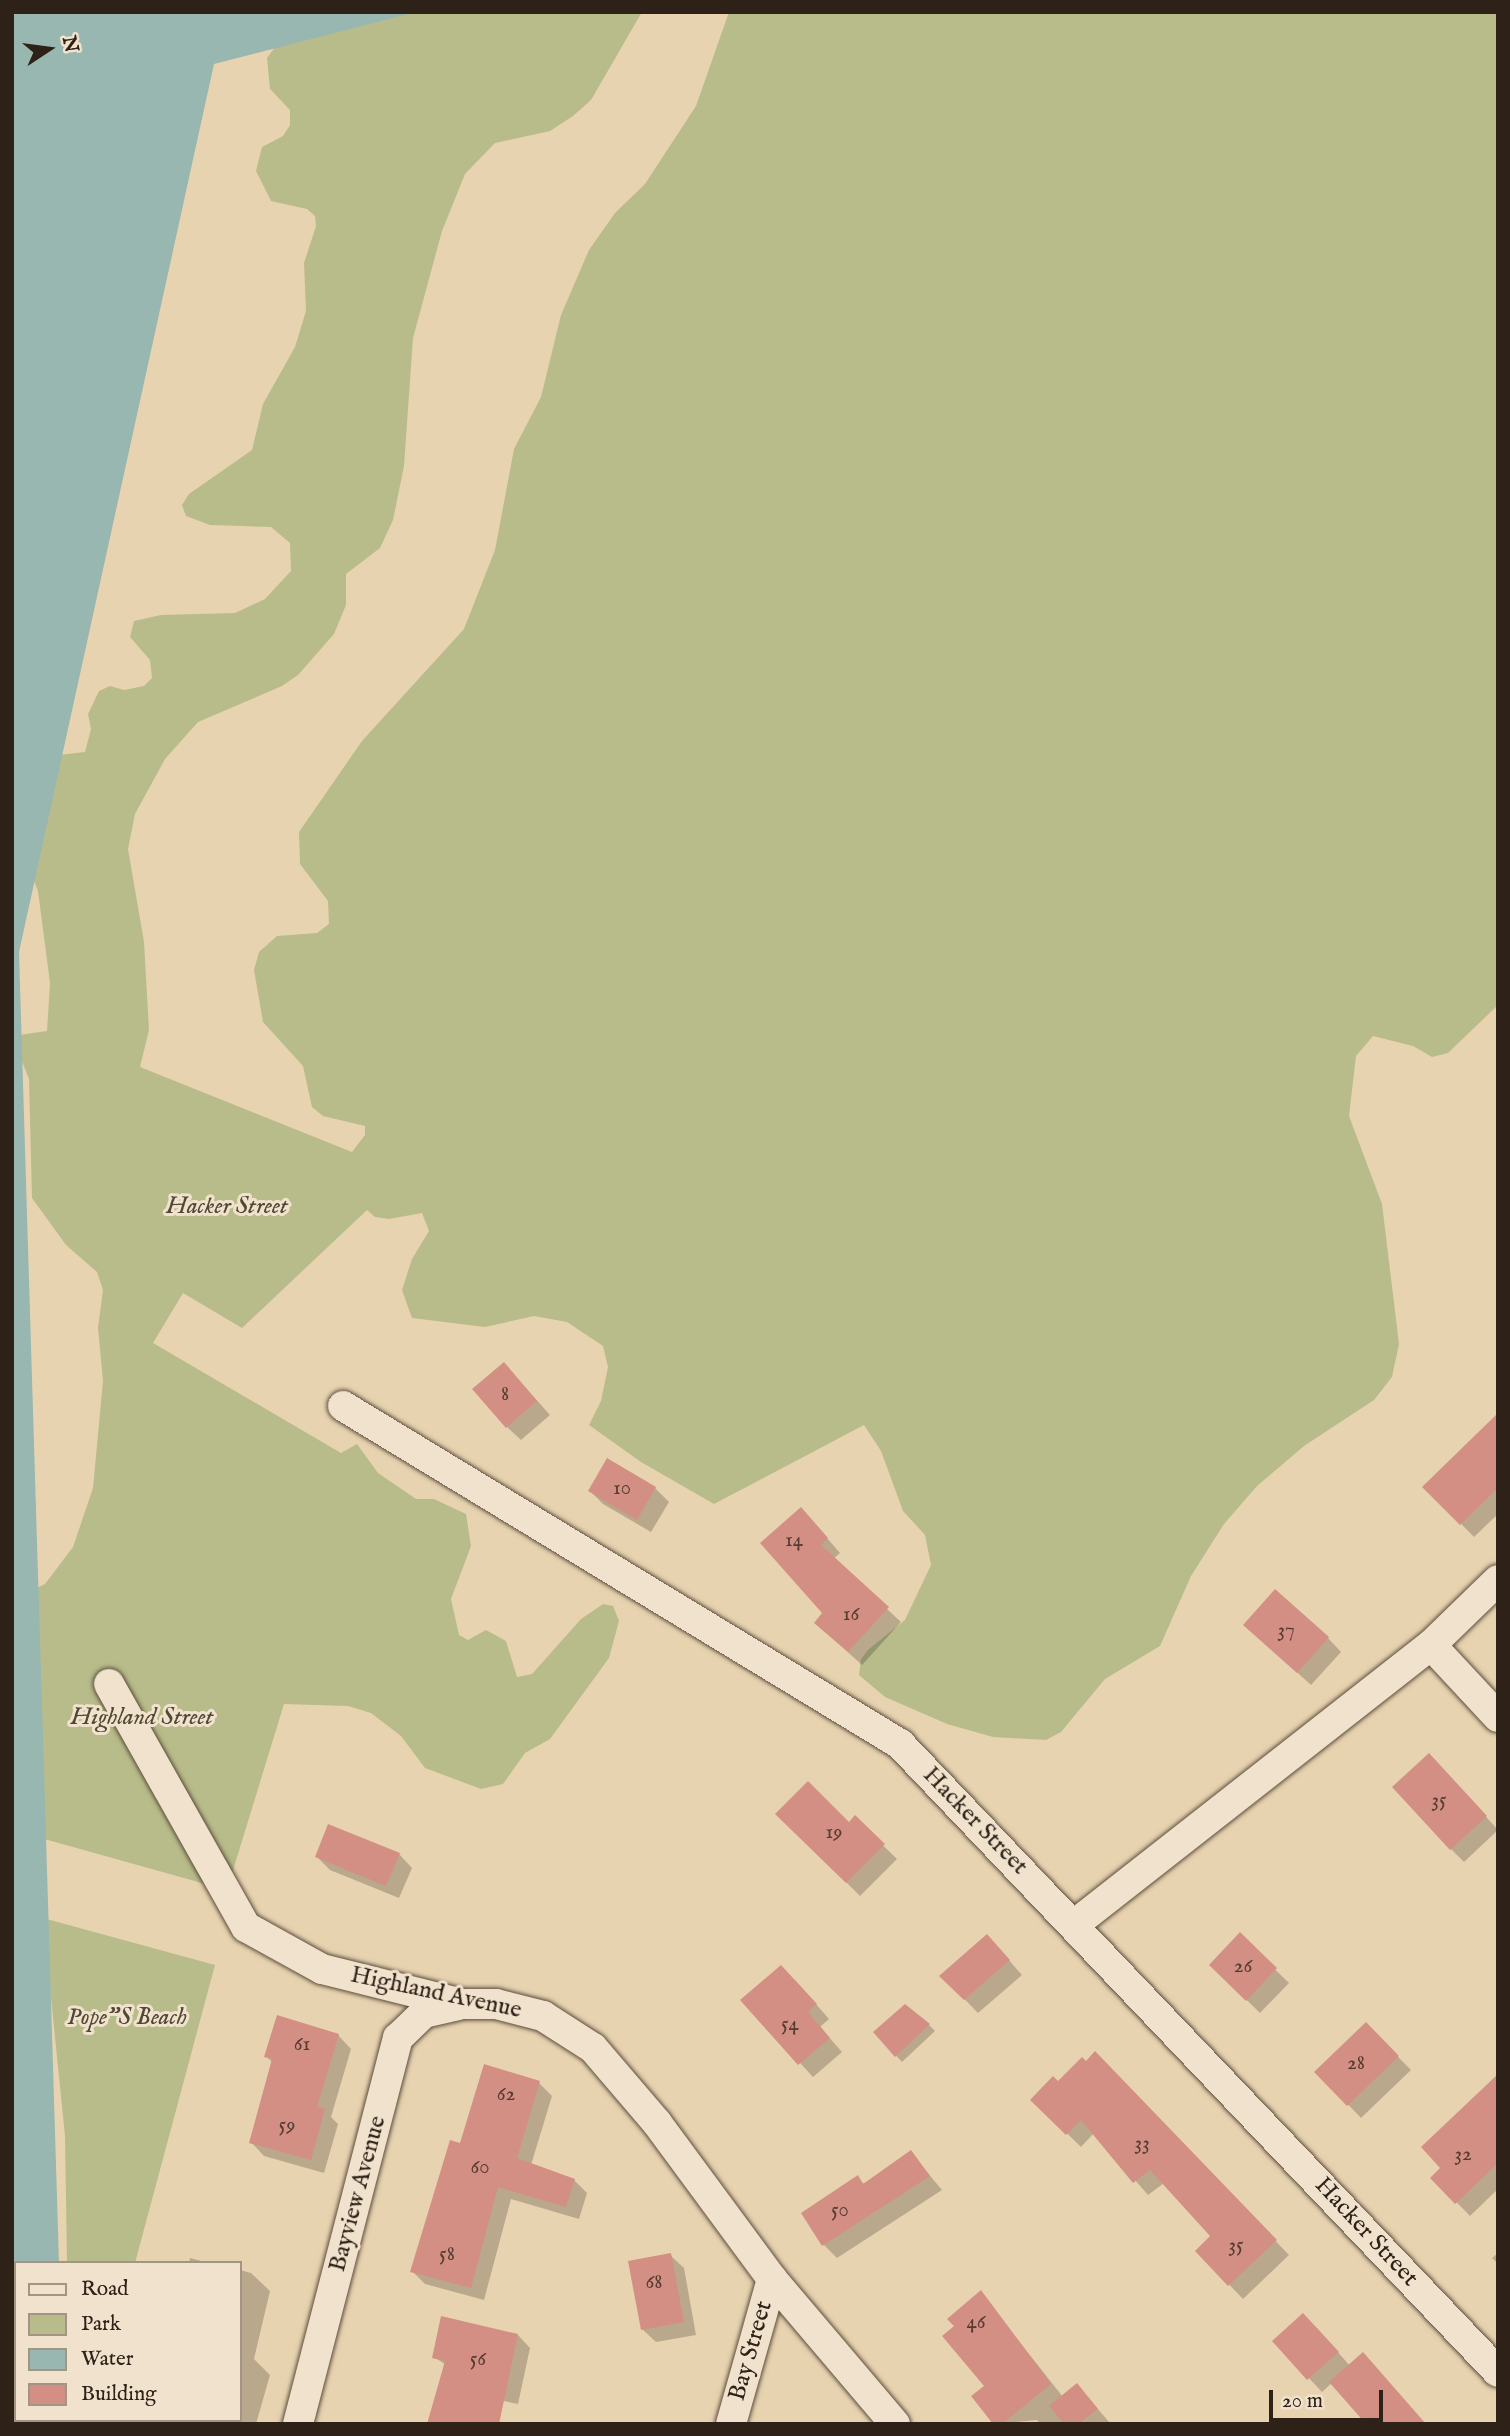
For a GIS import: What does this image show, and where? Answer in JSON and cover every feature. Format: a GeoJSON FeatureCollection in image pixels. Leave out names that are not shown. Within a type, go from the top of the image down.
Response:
{"type":"FeatureCollection","features":[{"type":"Feature","properties":{"kind":"street","name":"Hacker Street"},"geometry":{"type":"LineString","coordinates":[[343,1406],[900,1744],[1075,1924],[1498,2372]]}},
{"type":"Feature","properties":{"kind":"street"},"geometry":{"type":"LineString","coordinates":[[1075,1924],[1431,1645],[1498,1580]]}},
{"type":"Feature","properties":{"kind":"street"},"geometry":{"type":"LineString","coordinates":[[1431,1645],[1498,1717]]}},
{"type":"Feature","properties":{"kind":"street","name":"Highland Avenue"},"geometry":{"type":"LineString","coordinates":[[109,1684],[246,1927],[322,1969],[462,2004],[496,2004],[543,2016],[593,2048],[657,2123],[772,2279],[895,2424]]}},
{"type":"Feature","properties":{"kind":"street","name":"Bayview Avenue"},"geometry":{"type":"LineString","coordinates":[[298,2424],[398,2038],[424,2013],[462,2004]]}},
{"type":"Feature","properties":{"kind":"street","name":"Bay Street"},"geometry":{"type":"LineString","coordinates":[[731,2424],[772,2279]]}},
{"type":"Feature","properties":{"kind":"green space","name":"Highland Street"},"geometry":{"type":"Polygon","coordinates":[[[317,12],[642,12],[591,100],[550,131],[495,143],[465,174],[442,231],[413,338],[404,466],[393,520],[380,548],[346,574],[346,605],[334,634],[298,675],[282,686],[198,722],[165,759],[135,814],[128,849],[144,942],[149,1030],[140,1067],[352,1152],[365,1135],[365,1126],[323,1116],[312,1107],[303,1066],[263,1022],[254,970],[259,952],[277,936],[317,933],[329,924],[328,901],[300,864],[299,832],[362,741],[464,629],[495,550],[514,449],[541,397],[561,315],[589,250],[615,213],[645,184],[696,106],[729,12],[1498,12],[1498,1005],[1448,1053],[1432,1057],[1413,1046],[1373,1036],[1356,1056],[1349,1116],[1382,1204],[1399,1344],[1392,1377],[1374,1400],[1304,1446],[1257,1486],[1224,1524],[1191,1576],[1160,1646],[1105,1679],[1061,1732],[1046,1740],[993,1737],[947,1724],[885,1697],[859,1675],[861,1659],[869,1649],[905,1620],[931,1565],[925,1535],[903,1511],[881,1451],[864,1425],[714,1504],[641,1462],[589,1425],[601,1401],[608,1367],[603,1346],[567,1322],[534,1316],[485,1327],[412,1318],[402,1290],[412,1259],[429,1231],[422,1213],[389,1219],[375,1217],[367,1210],[242,1328],[183,1293],[153,1343],[341,1453],[357,1444],[378,1473],[416,1499],[434,1499],[466,1514],[471,1546],[451,1599],[459,1635],[468,1640],[486,1630],[506,1641],[517,1677],[532,1674],[581,1619],[603,1604],[613,1606],[619,1621],[609,1658],[550,1739],[525,1753],[503,1784],[481,1789],[425,1768],[401,1736],[371,1713],[348,1706],[284,1704],[227,1890],[12,1830],[35,1589],[45,1584],[73,1547],[93,1488],[103,1381],[98,1328],[103,1290],[97,1272],[66,1245],[32,1198],[29,1079],[12,1036],[47,1031],[50,983],[38,891],[17,839],[32,758],[85,752],[91,729],[88,714],[99,691],[110,686],[124,690],[144,686],[152,678],[150,660],[130,637],[134,621],[161,615],[235,613],[265,599],[291,571],[290,543],[271,527],[210,525],[186,516],[182,505],[189,494],[252,450],[263,404],[295,347],[306,311],[304,263],[316,226],[315,216],[307,209],[271,201],[256,171],[262,147],[283,136],[290,125],[290,110],[270,89],[267,58],[278,43],[317,12]]]}},
{"type":"Feature","properties":{"kind":"green space","name":"Pope\"S Beach"},"geometry":{"type":"Polygon","coordinates":[[[43,1918],[215,1965],[136,2261],[67,2261],[65,2136],[43,1918]]]}},
{"type":"Feature","properties":{"kind":"water"},"geometry":{"type":"Polygon","coordinates":[[[12,12],[416,12],[214,64],[19,952],[59,2261],[14,2261],[14,2422],[64,2424],[12,2424],[12,12]]]}},
{"type":"Feature","properties":{"kind":"building"},"geometry":{"type":"Polygon","coordinates":[[[504,1362],[537,1401],[506,1428],[472,1389],[504,1362]]]}},
{"type":"Feature","properties":{"kind":"building"},"geometry":{"type":"Polygon","coordinates":[[[1498,1413],[1498,1488],[1460,1525],[1422,1487],[1498,1413]]]}},
{"type":"Feature","properties":{"kind":"building"},"geometry":{"type":"Polygon","coordinates":[[[607,1458],[656,1487],[637,1520],[588,1491],[607,1458]]]}},
{"type":"Feature","properties":{"kind":"building"},"geometry":{"type":"Polygon","coordinates":[[[801,1507],[828,1538],[821,1545],[889,1607],[848,1652],[814,1623],[822,1613],[760,1543],[801,1507]]]}},
{"type":"Feature","properties":{"kind":"building"},"geometry":{"type":"Polygon","coordinates":[[[1275,1589],[1329,1637],[1297,1673],[1243,1625],[1275,1589]]]}},
{"type":"Feature","properties":{"kind":"building"},"geometry":{"type":"Polygon","coordinates":[[[1429,1753],[1487,1816],[1450,1850],[1392,1787],[1429,1753]]]}},
{"type":"Feature","properties":{"kind":"building"},"geometry":{"type":"Polygon","coordinates":[[[808,1781],[849,1822],[855,1815],[885,1844],[846,1883],[775,1814],[808,1781]]]}},
{"type":"Feature","properties":{"kind":"building"},"geometry":{"type":"Polygon","coordinates":[[[328,1824],[400,1853],[386,1886],[315,1857],[328,1824]]]}},
{"type":"Feature","properties":{"kind":"building"},"geometry":{"type":"Polygon","coordinates":[[[1240,1932],[1277,1968],[1246,2001],[1209,1965],[1240,1932]]]}},
{"type":"Feature","properties":{"kind":"building"},"geometry":{"type":"Polygon","coordinates":[[[987,1934],[1010,1960],[964,2000],[939,1976],[987,1934]]]}},
{"type":"Feature","properties":{"kind":"building"},"geometry":{"type":"Polygon","coordinates":[[[781,1965],[817,2004],[808,2012],[830,2038],[798,2065],[740,2000],[781,1965]]]}},
{"type":"Feature","properties":{"kind":"building"},"geometry":{"type":"Polygon","coordinates":[[[905,2004],[930,2024],[895,2057],[873,2032],[905,2004]]]}},
{"type":"Feature","properties":{"kind":"building"},"geometry":{"type":"Polygon","coordinates":[[[277,2015],[339,2034],[317,2107],[325,2109],[311,2160],[249,2143],[272,2059],[264,2057],[277,2015]]]}},
{"type":"Feature","properties":{"kind":"building"},"geometry":{"type":"Polygon","coordinates":[[[1366,2022],[1399,2056],[1347,2106],[1314,2072],[1366,2022]]]}},
{"type":"Feature","properties":{"kind":"building"},"geometry":{"type":"Polygon","coordinates":[[[1095,2051],[1277,2240],[1228,2286],[1195,2251],[1210,2236],[1150,2170],[1133,2183],[1081,2120],[1066,2135],[1030,2100],[1053,2076],[1058,2081],[1082,2057],[1086,2061],[1095,2051]]]}},
{"type":"Feature","properties":{"kind":"building"},"geometry":{"type":"Polygon","coordinates":[[[484,2064],[540,2081],[517,2158],[575,2179],[566,2207],[498,2187],[471,2288],[410,2272],[450,2140],[460,2143],[484,2064]]]}},
{"type":"Feature","properties":{"kind":"building"},"geometry":{"type":"Polygon","coordinates":[[[1498,2074],[1498,2163],[1455,2204],[1430,2178],[1440,2168],[1421,2147],[1498,2074]]]}},
{"type":"Feature","properties":{"kind":"building"},"geometry":{"type":"Polygon","coordinates":[[[911,2150],[930,2176],[822,2246],[801,2213],[858,2175],[863,2184],[911,2150]]]}},
{"type":"Feature","properties":{"kind":"building"},"geometry":{"type":"Polygon","coordinates":[[[671,2253],[684,2322],[641,2330],[628,2261],[671,2253]]]}},
{"type":"Feature","properties":{"kind":"building"},"geometry":{"type":"Polygon","coordinates":[[[981,2290],[1051,2384],[1002,2424],[993,2424],[971,2396],[984,2386],[942,2336],[954,2326],[947,2319],[981,2290]]]}},
{"type":"Feature","properties":{"kind":"building"},"geometry":{"type":"Polygon","coordinates":[[[1303,2313],[1339,2352],[1307,2380],[1272,2341],[1303,2313]]]}},
{"type":"Feature","properties":{"kind":"building"},"geometry":{"type":"Polygon","coordinates":[[[441,2316],[518,2334],[499,2424],[427,2424],[445,2361],[432,2358],[441,2316]]]}},
{"type":"Feature","properties":{"kind":"building"},"geometry":{"type":"Polygon","coordinates":[[[1363,2352],[1426,2424],[1366,2424],[1329,2382],[1363,2352]]]}},
{"type":"Feature","properties":{"kind":"building"},"geometry":{"type":"Polygon","coordinates":[[[1077,2383],[1098,2409],[1078,2424],[1064,2424],[1049,2406],[1077,2383]]]}}]}
